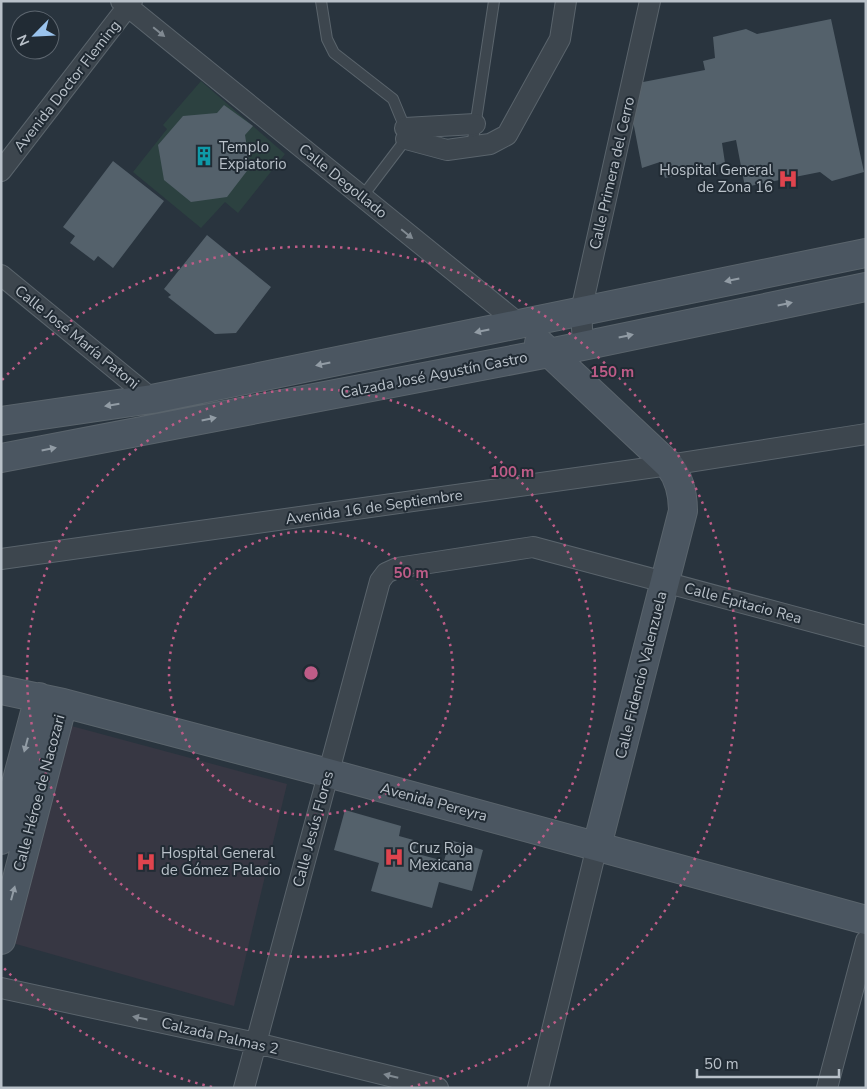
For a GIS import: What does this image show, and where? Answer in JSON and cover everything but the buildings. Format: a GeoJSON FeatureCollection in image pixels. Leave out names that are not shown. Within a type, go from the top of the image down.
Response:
{"type":"FeatureCollection","features":[{"type":"Feature","properties":{"kind":"main road"},"geometry":{"type":"LineString","coordinates":[[1,421],[152,399],[866,252]]}},
{"type":"Feature","properties":{"kind":"main road","name":"Calzada José Agustín Castro"},"geometry":{"type":"LineString","coordinates":[[1,458],[549,353],[866,287]]}},
{"type":"Feature","properties":{"kind":"main road","name":"Calle Fidencio Valenzuela"},"geometry":{"type":"LineString","coordinates":[[518,323],[669,466],[677,476],[684,511],[664,582],[597,846]]}},
{"type":"Feature","properties":{"kind":"main road","name":"Avenida Pereyra"},"geometry":{"type":"LineString","coordinates":[[1,690],[51,700],[328,773],[866,920]]}},
{"type":"Feature","properties":{"kind":"main road","name":"Calle Héroe de Nacozari"},"geometry":{"type":"LineString","coordinates":[[1,840],[51,700]]}},
{"type":"Feature","properties":{"kind":"main road","name":"Calle Héroe de Nacozari"},"geometry":{"type":"LineString","coordinates":[[1,940],[51,700]]}},
{"type":"Feature","properties":{"kind":"street"},"geometry":{"type":"LineString","coordinates":[[406,134],[447,150],[490,144],[507,135],[560,39],[566,1]]}},
{"type":"Feature","properties":{"kind":"street","name":"Calle Primera del Cerro"},"geometry":{"type":"LineString","coordinates":[[583,345],[581,311],[650,1]]}},
{"type":"Feature","properties":{"kind":"street","name":"Avenida Doctor Fleming"},"geometry":{"type":"LineString","coordinates":[[1,171],[127,3]]}},
{"type":"Feature","properties":{"kind":"street","name":"Calle Degollado"},"geometry":{"type":"LineString","coordinates":[[127,3],[518,323]]}},
{"type":"Feature","properties":{"kind":"street"},"geometry":{"type":"LineString","coordinates":[[406,134],[475,124]]}},
{"type":"Feature","properties":{"kind":"street","name":"Calle José María Patoni"},"geometry":{"type":"LineString","coordinates":[[1,275],[152,399]]}},
{"type":"Feature","properties":{"kind":"street","name":"Avenida 16 de Septiembre"},"geometry":{"type":"LineString","coordinates":[[1,559],[669,466],[866,434]]}},
{"type":"Feature","properties":{"kind":"street","name":"Calle Epitacio Rea"},"geometry":{"type":"LineString","coordinates":[[386,573],[397,568],[532,548],[866,636]]}},
{"type":"Feature","properties":{"kind":"street","name":"Calle Jesús Flores"},"geometry":{"type":"LineString","coordinates":[[244,1088],[380,581],[386,573]]}},
{"type":"Feature","properties":{"kind":"street","name":"Calle Fidencio Valenzuela"},"geometry":{"type":"LineString","coordinates":[[538,1088],[597,846]]}},
{"type":"Feature","properties":{"kind":"street"},"geometry":{"type":"LineString","coordinates":[[827,1088],[866,941]]}},
{"type":"Feature","properties":{"kind":"street","name":"Calzada Palmas 2"},"geometry":{"type":"LineString","coordinates":[[1,988],[256,1043],[438,1088]]}},
{"type":"Feature","properties":{"kind":"lane"},"geometry":{"type":"LineString","coordinates":[[321,1],[327,40],[334,52],[393,99],[406,134],[362,197]]}},
{"type":"Feature","properties":{"kind":"lane"},"geometry":{"type":"LineString","coordinates":[[472,146],[494,1]]}},
{"type":"Feature","properties":{"kind":"shaded area","name":"Hospital General de Gómez Palacio"},"geometry":{"type":"Polygon","coordinates":[[[64,724],[287,784],[234,1006],[2,940],[64,724]]]}},
{"type":"Feature","properties":{"kind":"green space"},"geometry":{"type":"Polygon","coordinates":[[[201,81],[285,154],[238,213],[225,202],[201,228],[133,172],[167,129],[163,125],[201,81]]]}},
{"type":"Feature","properties":{"kind":"place","name":"Templo Expiatorio"},"geometry":{"type":"Point","coordinates":[204,156]}},
{"type":"Feature","properties":{"kind":"place","name":"Hospital General de Zona 16"},"geometry":{"type":"Point","coordinates":[788,179]}},
{"type":"Feature","properties":{"kind":"place","name":"Cruz Roja Mexicana"},"geometry":{"type":"Point","coordinates":[394,857]}},
{"type":"Feature","properties":{"kind":"place","name":"Hospital General de Gómez Palacio"},"geometry":{"type":"Point","coordinates":[146,862]}}]}
